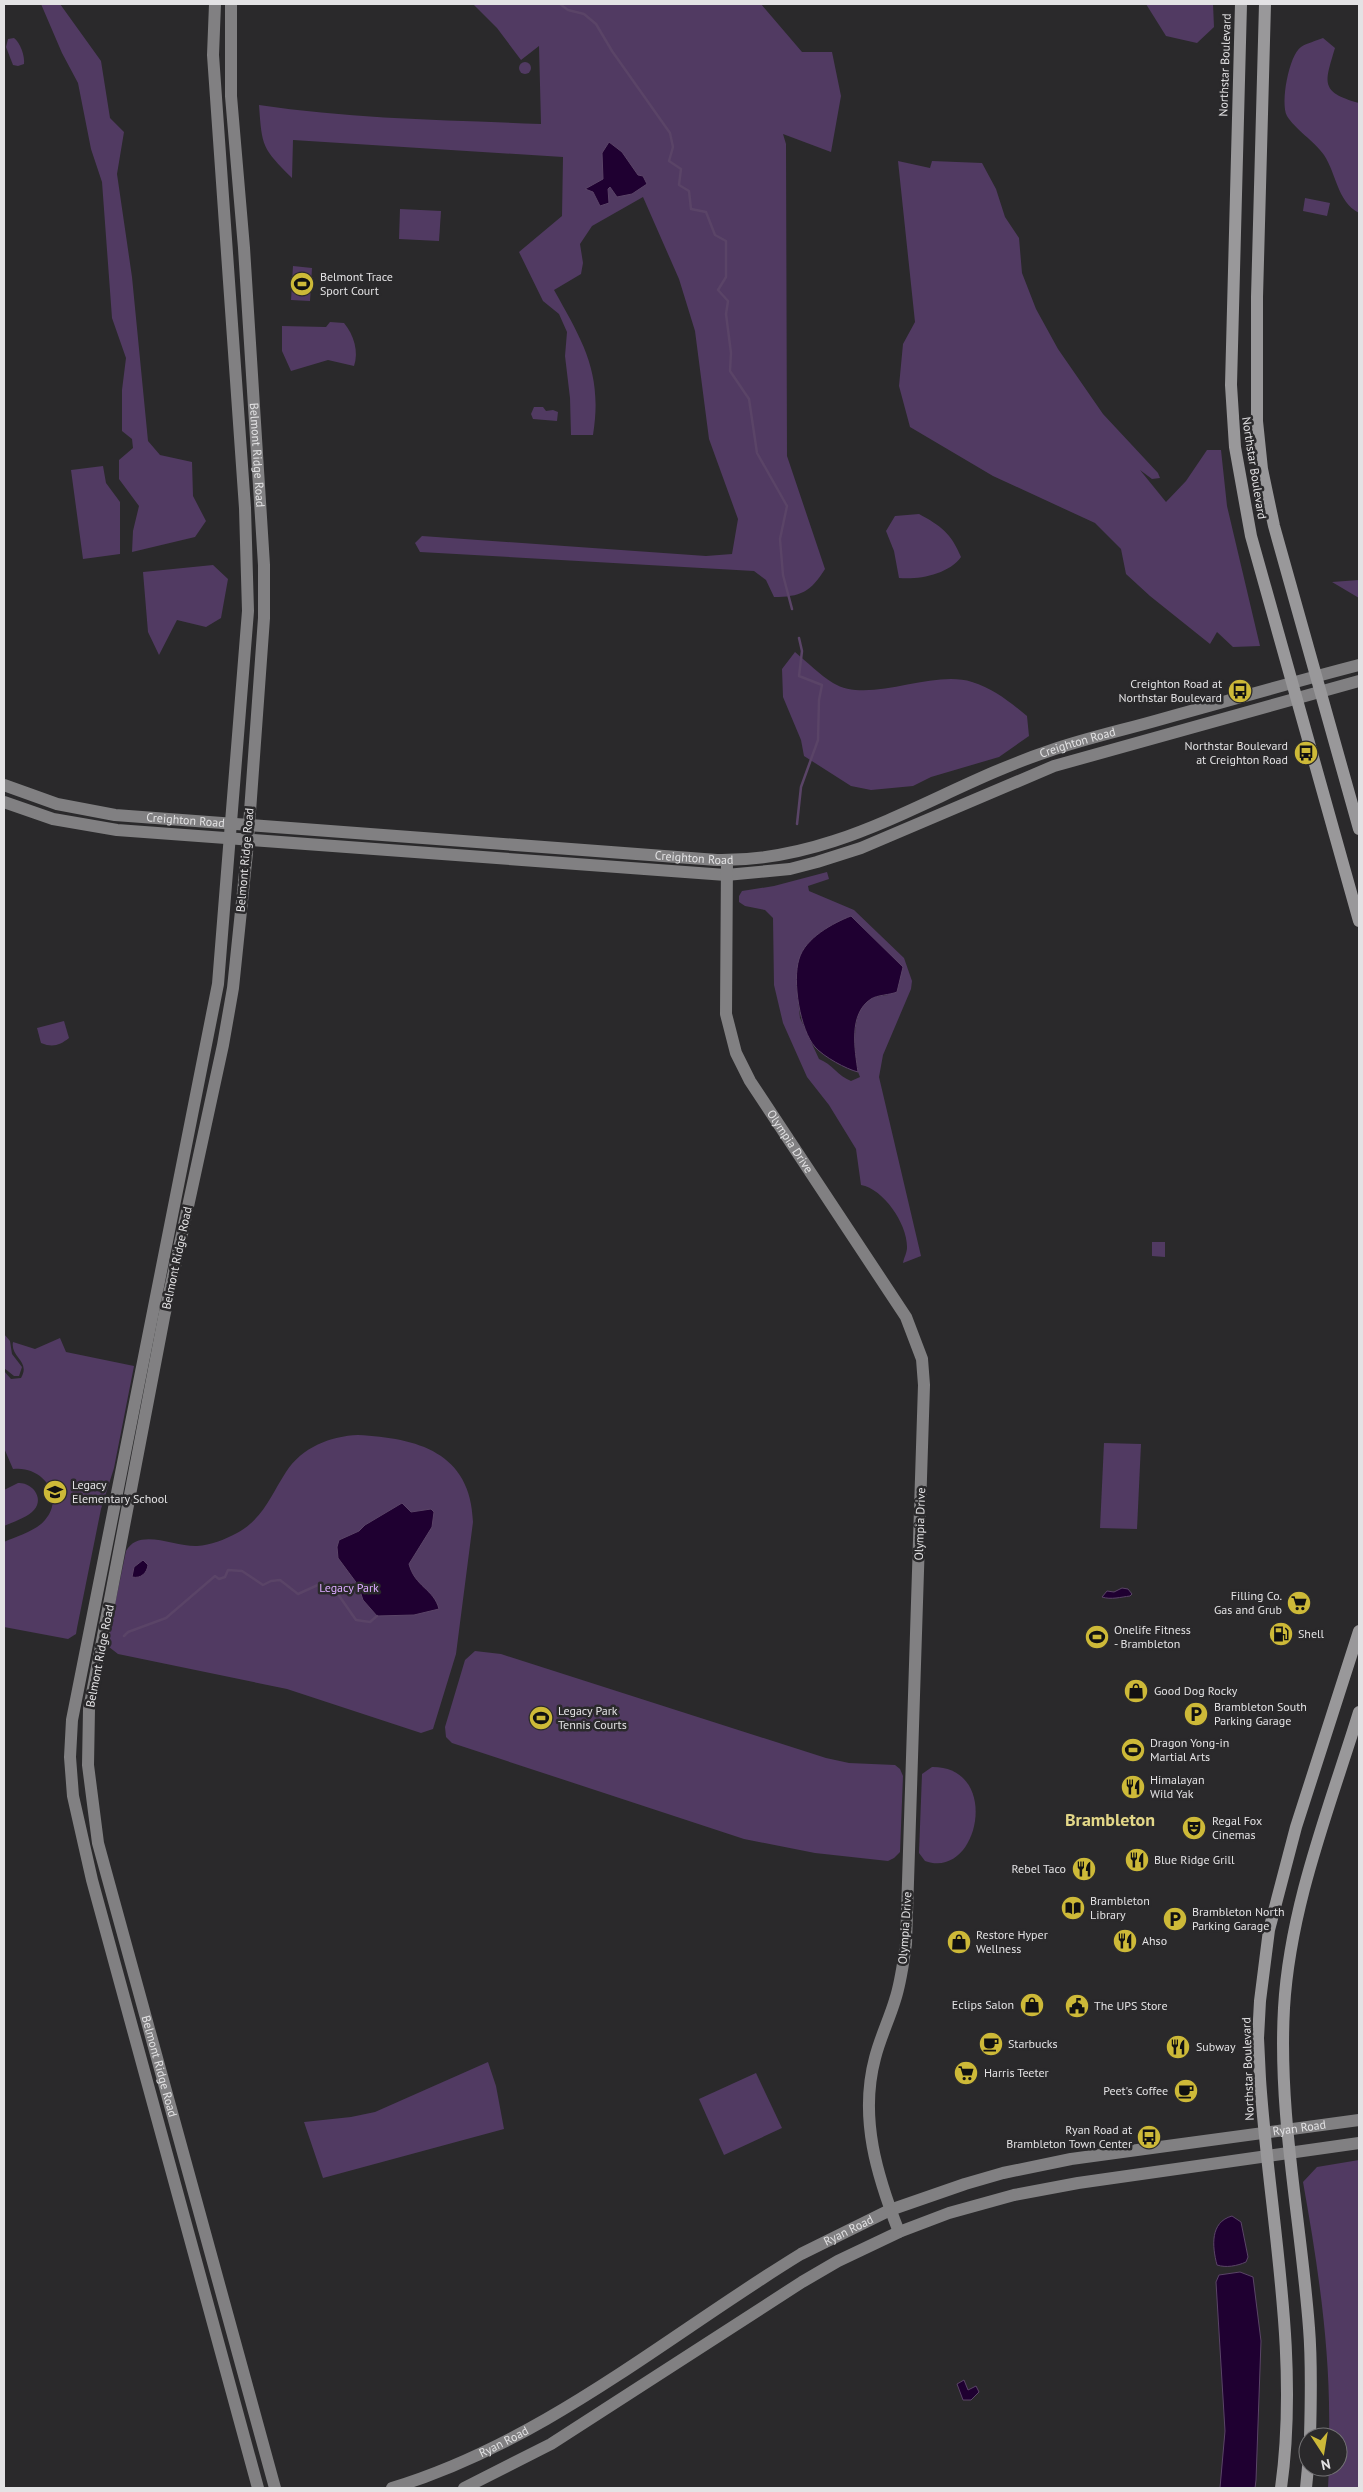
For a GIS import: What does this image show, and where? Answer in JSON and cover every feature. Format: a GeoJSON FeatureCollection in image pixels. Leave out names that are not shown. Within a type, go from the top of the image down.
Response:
{"type":"FeatureCollection","features":[{"type":"Feature","properties":{"kind":"main road","name":"Belmont Ridge Road"},"geometry":{"type":"LineString","coordinates":[[215,4],[213,55],[246,508],[249,594],[232,840],[218,984],[153,1317],[84,1654],[72,1720],[70,1757],[74,1796],[92,1880],[258,2488]]}},
{"type":"Feature","properties":{"kind":"main road","name":"Belmont Ridge Road"},"geometry":{"type":"LineString","coordinates":[[232,4],[230,96],[244,248],[264,565],[264,610],[248,841],[231,998],[164,1317],[126,1529],[91,1701],[88,1765],[98,1844],[275,2488]]}},
{"type":"Feature","properties":{"kind":"main road","name":"Northstar Boulevard"},"geometry":{"type":"LineString","coordinates":[[1241,4],[1232,297],[1232,416],[1235,447],[1248,521],[1359,921]]}},
{"type":"Feature","properties":{"kind":"main road","name":"Northstar Boulevard"},"geometry":{"type":"LineString","coordinates":[[1265,4],[1257,297],[1257,421],[1262,468],[1273,518],[1359,829]]}},
{"type":"Feature","properties":{"kind":"main road","name":"Creighton Road"},"geometry":{"type":"LineString","coordinates":[[4,785],[56,804],[115,815],[727,860],[765,858],[809,850],[855,835],[995,771],[1049,751],[1292,682],[1359,665]]}},
{"type":"Feature","properties":{"kind":"main road","name":"Creighton Road"},"geometry":{"type":"LineString","coordinates":[[4,802],[53,819],[87,827],[232,840],[726,875],[790,869],[830,858],[1054,766],[1359,681]]}},
{"type":"Feature","properties":{"kind":"main road","name":"Olympia Drive"},"geometry":{"type":"LineString","coordinates":[[727,860],[726,1014],[736,1053],[750,1081],[906,1317],[922,1359],[924,1385],[922,1474],[906,1944],[899,1988],[878,2049],[870,2083],[871,2141],[876,2167],[899,2232]]}},
{"type":"Feature","properties":{"kind":"main road","name":"Northstar Boulevard"},"geometry":{"type":"LineString","coordinates":[[1281,2488],[1286,2420],[1285,2338],[1264,2132],[1258,2038],[1262,1977],[1269,1930],[1286,1861],[1359,1631]]}},
{"type":"Feature","properties":{"kind":"main road"},"geometry":{"type":"LineString","coordinates":[[1310,2427],[1310,2328],[1288,2129],[1283,2048],[1284,2007],[1293,1934],[1304,1890],[1359,1712]]}},
{"type":"Feature","properties":{"kind":"main road","name":"Ryan Road"},"geometry":{"type":"LineString","coordinates":[[392,2488],[478,2455],[527,2430],[793,2259],[836,2235],[890,2210],[964,2184],[1037,2165],[1359,2120]]}},
{"type":"Feature","properties":{"kind":"main road","name":"Ryan Road"},"geometry":{"type":"LineString","coordinates":[[464,2488],[551,2444],[802,2282],[838,2261],[899,2232],[957,2211],[1031,2192],[1359,2143]]}},
{"type":"Feature","properties":{"kind":"green space"},"geometry":{"type":"Polygon","coordinates":[[[41,4],[60,4],[101,61],[110,118],[124,132],[117,174],[132,277],[148,441],[160,455],[192,462],[193,496],[206,521],[195,537],[132,552],[133,531],[139,506],[119,479],[119,460],[133,448],[132,439],[122,431],[122,390],[126,358],[112,318],[102,182],[91,149],[78,83],[62,53],[41,4]]]}},
{"type":"Feature","properties":{"kind":"green space"},"geometry":{"type":"Polygon","coordinates":[[[473,4],[761,4],[802,52],[832,52],[841,96],[831,152],[783,134],[786,144],[787,456],[825,569],[815,583],[804,592],[791,596],[774,597],[766,580],[754,571],[420,552],[415,543],[422,536],[706,556],[732,554],[738,519],[709,439],[695,331],[679,279],[643,197],[592,226],[580,244],[583,263],[581,274],[554,290],[582,342],[593,376],[595,393],[593,435],[571,435],[570,398],[565,356],[567,332],[559,314],[543,301],[519,252],[562,216],[563,157],[293,140],[292,178],[265,146],[261,130],[259,105],[364,116],[541,124],[539,46],[521,60],[497,28],[473,4]]]}},
{"type":"Feature","properties":{"kind":"green space"},"geometry":{"type":"Polygon","coordinates":[[[1146,4],[1213,4],[1214,27],[1197,43],[1166,36],[1146,4]]]}},
{"type":"Feature","properties":{"kind":"green space"},"geometry":{"type":"Polygon","coordinates":[[[14,38],[20,46],[24,57],[24,64],[18,66],[13,65],[6,47],[8,39],[14,38]]]}},
{"type":"Feature","properties":{"kind":"green space"},"geometry":{"type":"Polygon","coordinates":[[[1323,38],[1335,48],[1328,77],[1328,84],[1331,90],[1337,95],[1359,103],[1359,213],[1346,202],[1324,155],[1290,121],[1285,110],[1285,91],[1293,59],[1301,47],[1323,38]]]}},
{"type":"Feature","properties":{"kind":"green space"},"geometry":{"type":"Polygon","coordinates":[[[527,62],[530,63],[530,73],[523,74],[520,73],[519,66],[520,63],[527,62]]]}},
{"type":"Feature","properties":{"kind":"green space"},"geometry":{"type":"Polygon","coordinates":[[[898,161],[930,168],[932,161],[982,163],[996,189],[1005,217],[1019,238],[1022,273],[1036,309],[1058,349],[1103,414],[1158,473],[1160,478],[1152,479],[1140,470],[1166,502],[1186,481],[1207,450],[1221,450],[1227,506],[1260,646],[1233,647],[1217,632],[1210,644],[1150,596],[1126,574],[1121,549],[1095,523],[993,476],[910,427],[899,386],[903,344],[915,322],[898,161]]]}},
{"type":"Feature","properties":{"kind":"green space"},"geometry":{"type":"Polygon","coordinates":[[[1305,198],[1330,203],[1327,216],[1303,211],[1305,198]]]}},
{"type":"Feature","properties":{"kind":"green space"},"geometry":{"type":"Polygon","coordinates":[[[400,209],[441,211],[439,241],[399,239],[400,209]]]}},
{"type":"Feature","properties":{"kind":"green space","name":"Belmont Trace Sport Court"},"geometry":{"type":"Polygon","coordinates":[[[293,266],[312,268],[310,301],[291,300],[293,266]]]}},
{"type":"Feature","properties":{"kind":"green space"},"geometry":{"type":"Polygon","coordinates":[[[330,322],[344,323],[350,333],[356,349],[354,366],[328,360],[291,371],[282,351],[282,326],[326,327],[330,322]]]}},
{"type":"Feature","properties":{"kind":"green space"},"geometry":{"type":"Polygon","coordinates":[[[534,407],[543,407],[546,411],[553,410],[558,412],[557,421],[533,419],[531,414],[534,407]]]}},
{"type":"Feature","properties":{"kind":"green space"},"geometry":{"type":"Polygon","coordinates":[[[103,466],[106,483],[120,502],[120,554],[83,559],[71,470],[103,466]]]}},
{"type":"Feature","properties":{"kind":"green space"},"geometry":{"type":"Polygon","coordinates":[[[919,514],[933,522],[949,536],[961,557],[949,568],[933,575],[899,578],[894,551],[886,531],[895,516],[919,514]]]}},
{"type":"Feature","properties":{"kind":"green space"},"geometry":{"type":"Polygon","coordinates":[[[213,565],[228,579],[221,618],[206,627],[177,620],[159,655],[148,632],[143,572],[213,565]]]}},
{"type":"Feature","properties":{"kind":"green space"},"geometry":{"type":"Polygon","coordinates":[[[1359,580],[1359,598],[1332,582],[1359,580]]]}},
{"type":"Feature","properties":{"kind":"green space"},"geometry":{"type":"Polygon","coordinates":[[[795,652],[828,680],[848,689],[882,689],[938,680],[956,679],[972,682],[995,692],[1027,716],[1029,736],[999,757],[931,777],[913,786],[871,790],[851,786],[804,756],[801,740],[783,697],[782,669],[795,652]]]}},
{"type":"Feature","properties":{"kind":"green space"},"geometry":{"type":"Polygon","coordinates":[[[827,872],[829,879],[808,886],[809,891],[854,910],[904,958],[912,981],[911,989],[883,1055],[879,1077],[921,1256],[903,1263],[907,1250],[906,1239],[899,1219],[893,1209],[878,1193],[861,1185],[856,1149],[829,1105],[807,1077],[783,1023],[774,985],[773,918],[765,910],[745,906],[739,902],[739,896],[742,891],[774,886],[827,872]],[[796,983],[800,1018],[819,1059],[851,1081],[860,1077],[857,1064],[855,1032],[860,1012],[872,998],[888,995],[796,983]]]}},
{"type":"Feature","properties":{"kind":"green space"},"geometry":{"type":"Polygon","coordinates":[[[64,1021],[69,1038],[56,1045],[41,1043],[37,1028],[64,1021]]]}},
{"type":"Feature","properties":{"kind":"green space"},"geometry":{"type":"Polygon","coordinates":[[[1152,1242],[1165,1242],[1165,1257],[1152,1256],[1152,1242]]]}},
{"type":"Feature","properties":{"kind":"green space"},"geometry":{"type":"Polygon","coordinates":[[[4,1334],[10,1341],[12,1354],[22,1367],[19,1376],[14,1376],[4,1368],[4,1334]]]}},
{"type":"Feature","properties":{"kind":"green space","name":"Legacy Elementary School"},"geometry":{"type":"Polygon","coordinates":[[[60,1338],[66,1352],[134,1366],[114,1468],[101,1509],[76,1634],[68,1639],[4,1627],[4,1542],[41,1524],[51,1510],[53,1501],[47,1484],[41,1477],[23,1469],[13,1469],[4,1448],[4,1371],[11,1379],[21,1378],[23,1372],[24,1367],[14,1352],[13,1342],[35,1349],[60,1338]]]}},
{"type":"Feature","properties":{"kind":"green space","name":"Legacy Park"},"geometry":{"type":"Polygon","coordinates":[[[358,1435],[401,1440],[420,1445],[437,1453],[451,1465],[462,1479],[470,1498],[473,1522],[456,1654],[433,1729],[421,1733],[287,1689],[118,1654],[109,1647],[108,1638],[126,1551],[132,1544],[139,1540],[148,1539],[197,1546],[232,1536],[254,1521],[260,1514],[286,1472],[300,1456],[318,1444],[358,1435]]]}},
{"type":"Feature","properties":{"kind":"green space"},"geometry":{"type":"Polygon","coordinates":[[[1104,1443],[1141,1444],[1137,1529],[1100,1528],[1104,1443]]]}},
{"type":"Feature","properties":{"kind":"green space"},"geometry":{"type":"Polygon","coordinates":[[[18,1483],[28,1485],[33,1489],[38,1497],[38,1502],[32,1512],[4,1526],[4,1490],[18,1483]]]}},
{"type":"Feature","properties":{"kind":"green space"},"geometry":{"type":"Polygon","coordinates":[[[475,1651],[501,1654],[826,1758],[849,1763],[895,1765],[900,1769],[903,1776],[900,1852],[888,1861],[815,1853],[744,1839],[452,1743],[446,1737],[445,1727],[465,1660],[475,1651]]]}},
{"type":"Feature","properties":{"kind":"green space"},"geometry":{"type":"Polygon","coordinates":[[[932,1767],[954,1772],[968,1784],[975,1802],[975,1821],[969,1840],[959,1855],[944,1863],[925,1861],[919,1853],[922,1774],[932,1767]]]}},
{"type":"Feature","properties":{"kind":"green space"},"geometry":{"type":"Polygon","coordinates":[[[488,2062],[496,2086],[504,2129],[323,2178],[304,2122],[351,2117],[375,2112],[488,2062]]]}},
{"type":"Feature","properties":{"kind":"green space"},"geometry":{"type":"Polygon","coordinates":[[[756,2073],[782,2128],[724,2155],[699,2099],[756,2073]]]}},
{"type":"Feature","properties":{"kind":"green space"},"geometry":{"type":"Polygon","coordinates":[[[1359,2160],[1359,2488],[1328,2488],[1329,2477],[1348,2477],[1348,2427],[1329,2427],[1326,2341],[1314,2245],[1303,2182],[1317,2167],[1359,2160]]]}},
{"type":"Feature","properties":{"kind":"shaded area"},"geometry":{"type":"Polygon","coordinates":[[[609,142],[622,152],[638,175],[643,176],[647,184],[632,194],[617,197],[610,187],[608,189],[609,203],[600,206],[593,192],[585,189],[603,179],[602,153],[609,142]]]}},
{"type":"Feature","properties":{"kind":"shaded area"},"geometry":{"type":"Polygon","coordinates":[[[851,916],[903,967],[897,992],[871,999],[859,1014],[855,1033],[858,1072],[829,1059],[815,1047],[805,1029],[799,1005],[796,980],[799,959],[807,944],[820,932],[851,916]]]}},
{"type":"Feature","properties":{"kind":"shaded area"},"geometry":{"type":"Polygon","coordinates":[[[402,1503],[411,1512],[431,1509],[434,1512],[432,1527],[409,1564],[416,1578],[437,1602],[439,1609],[414,1615],[377,1616],[363,1600],[358,1585],[338,1558],[337,1547],[339,1540],[359,1531],[365,1525],[402,1503]]]}},
{"type":"Feature","properties":{"kind":"shaded area"},"geometry":{"type":"Polygon","coordinates":[[[143,1560],[148,1565],[145,1573],[138,1577],[132,1577],[134,1567],[143,1560]]]}},
{"type":"Feature","properties":{"kind":"shaded area"},"geometry":{"type":"Polygon","coordinates":[[[1122,1588],[1128,1589],[1132,1594],[1116,1598],[1102,1597],[1107,1591],[1114,1592],[1122,1588]]]}},
{"type":"Feature","properties":{"kind":"shaded area"},"geometry":{"type":"Polygon","coordinates":[[[1232,2216],[1241,2222],[1248,2257],[1246,2262],[1239,2265],[1220,2266],[1217,2265],[1214,2250],[1214,2236],[1220,2224],[1232,2216]]]}},
{"type":"Feature","properties":{"kind":"shaded area"},"geometry":{"type":"Polygon","coordinates":[[[1240,2272],[1253,2277],[1261,2341],[1256,2480],[1255,2488],[1220,2488],[1225,2431],[1216,2282],[1219,2275],[1240,2272]]]}},
{"type":"Feature","properties":{"kind":"shaded area"},"geometry":{"type":"Polygon","coordinates":[[[964,2380],[968,2390],[976,2386],[979,2392],[971,2400],[963,2400],[957,2384],[964,2380]]]}},
{"type":"Feature","properties":{"kind":"waterway"},"geometry":{"type":"LineString","coordinates":[[560,4],[568,10],[584,14],[596,24],[612,51],[670,133],[673,147],[669,161],[681,169],[679,185],[689,191],[691,209],[706,212],[715,235],[726,241],[726,277],[718,290],[728,301],[726,314],[731,353],[730,371],[749,399],[757,453],[787,506],[780,539],[783,575],[792,609]]}},
{"type":"Feature","properties":{"kind":"waterway"},"geometry":{"type":"LineString","coordinates":[[797,824],[801,787],[818,740],[819,700],[822,685],[799,676],[802,651],[799,638]]}},
{"type":"Feature","properties":{"kind":"waterway"},"geometry":{"type":"LineString","coordinates":[[124,1636],[128,1632],[166,1618],[215,1576],[219,1579],[225,1577],[228,1570],[242,1571],[263,1585],[271,1581],[280,1580],[298,1594],[320,1584],[333,1587],[356,1620],[370,1622],[377,1616]]}},
{"type":"Feature","properties":{"kind":"place","name":"Belmont Trace Sport Court"},"geometry":{"type":"Point","coordinates":[302,284]}},
{"type":"Feature","properties":{"kind":"place","name":"Creighton Road at Northstar Boulevard"},"geometry":{"type":"Point","coordinates":[1240,691]}},
{"type":"Feature","properties":{"kind":"place","name":"Northstar Boulevard at Creighton Road"},"geometry":{"type":"Point","coordinates":[1306,753]}},
{"type":"Feature","properties":{"kind":"place","name":"Legacy Elementary School"},"geometry":{"type":"Point","coordinates":[55,1492]}},
{"type":"Feature","properties":{"kind":"place","name":"Filling Co. Gas and Grub"},"geometry":{"type":"Point","coordinates":[1299,1603]}},
{"type":"Feature","properties":{"kind":"place","name":"Shell"},"geometry":{"type":"Point","coordinates":[1281,1634]}},
{"type":"Feature","properties":{"kind":"place","name":"Onelife Fitness - Brambleton"},"geometry":{"type":"Point","coordinates":[1097,1637]}},
{"type":"Feature","properties":{"kind":"place","name":"Good Dog Rocky"},"geometry":{"type":"Point","coordinates":[1136,1691]}},
{"type":"Feature","properties":{"kind":"place","name":"Brambleton South Parking Garage"},"geometry":{"type":"Point","coordinates":[1196,1714]}},
{"type":"Feature","properties":{"kind":"place","name":"Legacy Park Tennis Courts"},"geometry":{"type":"Point","coordinates":[541,1718]}},
{"type":"Feature","properties":{"kind":"place","name":"Dragon Yong-in Martial Arts"},"geometry":{"type":"Point","coordinates":[1133,1750]}},
{"type":"Feature","properties":{"kind":"place","name":"Himalayan Wild Yak"},"geometry":{"type":"Point","coordinates":[1133,1787]}},
{"type":"Feature","properties":{"kind":"place","name":"Regal Fox Cinemas"},"geometry":{"type":"Point","coordinates":[1194,1828]}},
{"type":"Feature","properties":{"kind":"place","name":"Blue Ridge Grill"},"geometry":{"type":"Point","coordinates":[1137,1860]}},
{"type":"Feature","properties":{"kind":"place","name":"Rebel Taco"},"geometry":{"type":"Point","coordinates":[1084,1869]}},
{"type":"Feature","properties":{"kind":"place","name":"Brambleton Library"},"geometry":{"type":"Point","coordinates":[1073,1908]}},
{"type":"Feature","properties":{"kind":"place","name":"Brambleton North Parking Garage"},"geometry":{"type":"Point","coordinates":[1175,1919]}},
{"type":"Feature","properties":{"kind":"place","name":"Ahso"},"geometry":{"type":"Point","coordinates":[1125,1941]}},
{"type":"Feature","properties":{"kind":"place","name":"Restore Hyper Wellness"},"geometry":{"type":"Point","coordinates":[959,1942]}},
{"type":"Feature","properties":{"kind":"place","name":"Eclips Salon"},"geometry":{"type":"Point","coordinates":[1032,2005]}},
{"type":"Feature","properties":{"kind":"place","name":"The UPS Store"},"geometry":{"type":"Point","coordinates":[1077,2006]}},
{"type":"Feature","properties":{"kind":"place","name":"Starbucks"},"geometry":{"type":"Point","coordinates":[991,2044]}},
{"type":"Feature","properties":{"kind":"place","name":"Subway"},"geometry":{"type":"Point","coordinates":[1178,2047]}},
{"type":"Feature","properties":{"kind":"place","name":"Harris Teeter"},"geometry":{"type":"Point","coordinates":[966,2073]}},
{"type":"Feature","properties":{"kind":"place","name":"Peet's Coffee"},"geometry":{"type":"Point","coordinates":[1186,2091]}},
{"type":"Feature","properties":{"kind":"place","name":"Ryan Road at Brambleton Town Center"},"geometry":{"type":"Point","coordinates":[1149,2137]}},
{"type":"Feature","properties":{"kind":"district","name":"Brambleton"},"geometry":{"type":"Point","coordinates":[1110,1820]}}]}
